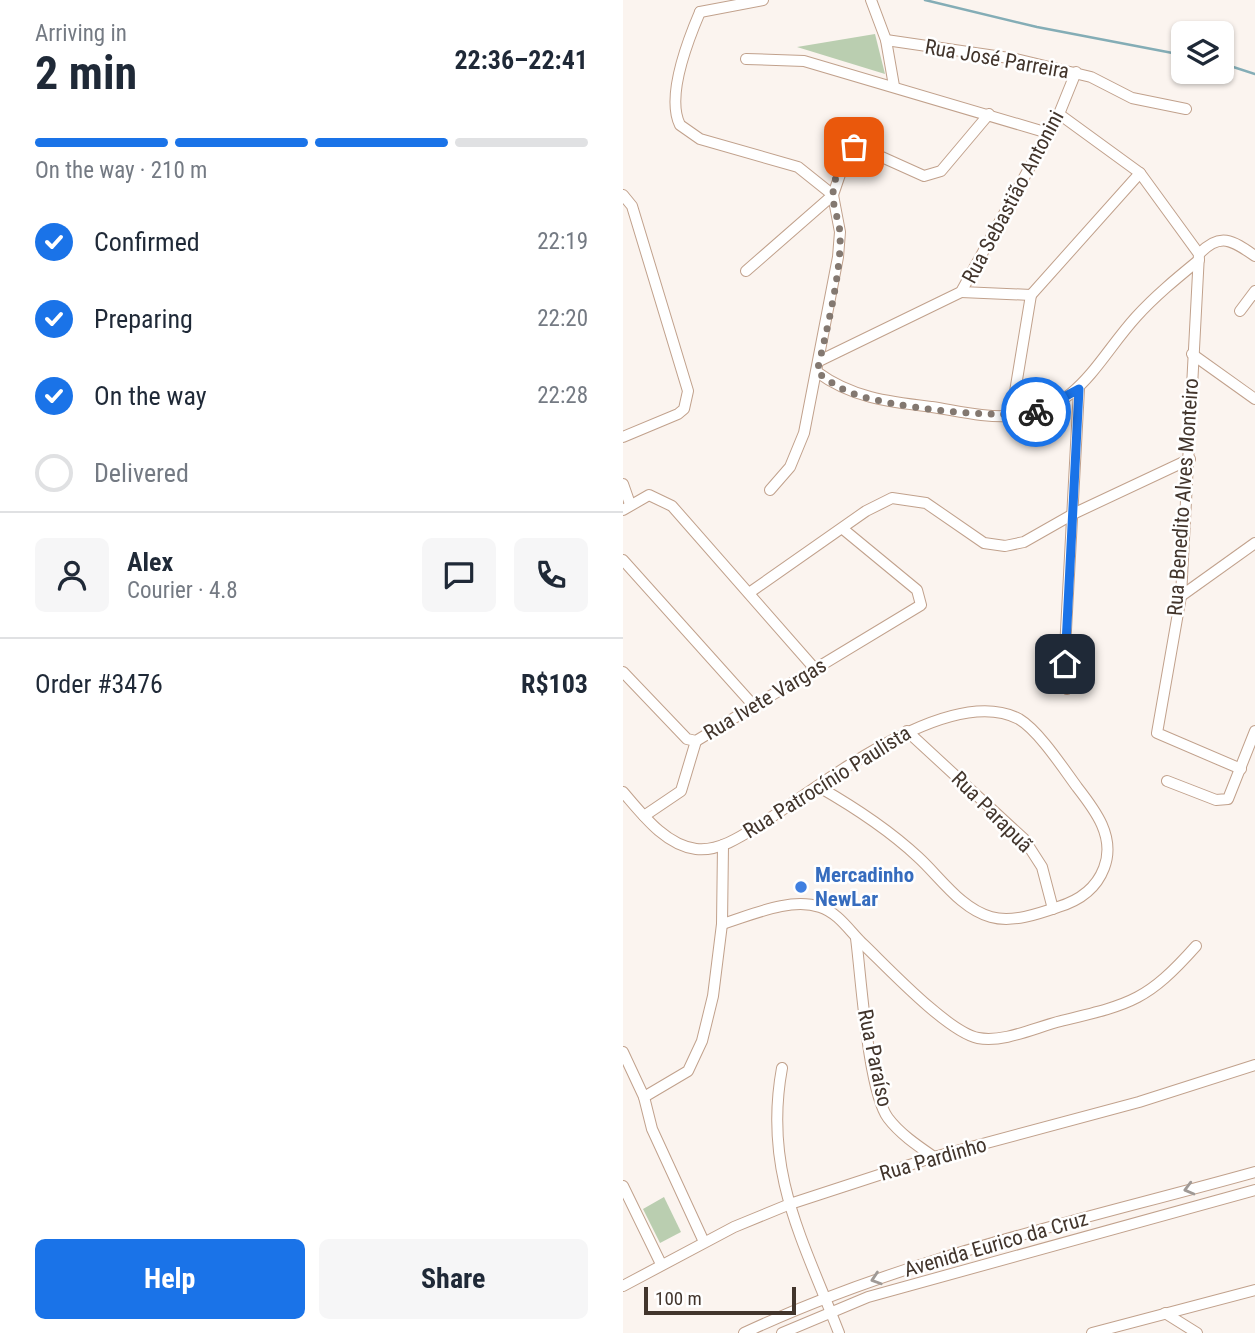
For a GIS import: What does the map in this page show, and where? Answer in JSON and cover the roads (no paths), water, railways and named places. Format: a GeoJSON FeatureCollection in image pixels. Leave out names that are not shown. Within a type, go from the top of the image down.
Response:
{"type":"FeatureCollection","features":[{"type":"Feature","properties":{"kind":"street"},"geometry":{"type":"LineString","coordinates":[[694,0],[699,12],[678,80],[675,107],[680,125],[700,139],[798,167],[832,195]]}},
{"type":"Feature","properties":{"kind":"street"},"geometry":{"type":"LineString","coordinates":[[699,12],[762,0]]}},
{"type":"Feature","properties":{"kind":"street"},"geometry":{"type":"LineString","coordinates":[[871,0],[886,40],[894,86]]}},
{"type":"Feature","properties":{"kind":"street","name":"Rua José Parreira"},"geometry":{"type":"LineString","coordinates":[[886,40],[1016,59],[1076,72],[1132,98],[1186,109]]}},
{"type":"Feature","properties":{"kind":"street"},"geometry":{"type":"LineString","coordinates":[[746,59],[804,61],[1048,133]]}},
{"type":"Feature","properties":{"kind":"street","name":"Rua Sebastião Antonini"},"geometry":{"type":"LineString","coordinates":[[818,367],[961,292],[1059,114],[1076,72]]}},
{"type":"Feature","properties":{"kind":"street"},"geometry":{"type":"LineString","coordinates":[[770,489],[797,455],[818,367],[838,257],[840,232],[832,195],[848,151],[854,147],[924,176],[933,176],[941,171],[989,114]]}},
{"type":"Feature","properties":{"kind":"street"},"geometry":{"type":"LineString","coordinates":[[1059,114],[1140,173],[1199,257]]}},
{"type":"Feature","properties":{"kind":"street"},"geometry":{"type":"LineString","coordinates":[[1011,416],[1031,295],[1140,173]]}},
{"type":"Feature","properties":{"kind":"street"},"geometry":{"type":"LineString","coordinates":[[623,195],[632,206],[688,391],[684,409],[678,414],[623,437]]}},
{"type":"Feature","properties":{"kind":"street"},"geometry":{"type":"LineString","coordinates":[[746,271],[832,195]]}},
{"type":"Feature","properties":{"kind":"street"},"geometry":{"type":"LineString","coordinates":[[818,367],[834,385],[854,394],[1011,416],[1037,412],[1079,389],[1134,319],[1155,296],[1199,257],[1210,243],[1219,239],[1232,242],[1255,256]]}},
{"type":"Feature","properties":{"kind":"street","name":"Rua Benedito Alves Monteiro"},"geometry":{"type":"LineString","coordinates":[[1199,257],[1181,596],[1157,733],[1241,769]]}},
{"type":"Feature","properties":{"kind":"street"},"geometry":{"type":"LineString","coordinates":[[1240,311],[1255,291]]}},
{"type":"Feature","properties":{"kind":"street"},"geometry":{"type":"LineString","coordinates":[[961,292],[1031,295]]}},
{"type":"Feature","properties":{"kind":"street"},"geometry":{"type":"LineString","coordinates":[[1192,354],[1255,400]]}},
{"type":"Feature","properties":{"kind":"street"},"geometry":{"type":"LineString","coordinates":[[1067,690],[1065,649],[1075,513],[1079,389]]}},
{"type":"Feature","properties":{"kind":"street"},"geometry":{"type":"LineString","coordinates":[[749,593],[881,502],[893,498],[912,498],[940,510],[983,543],[1005,546],[1024,542],[1075,513],[1190,460]]}},
{"type":"Feature","properties":{"kind":"street"},"geometry":{"type":"LineString","coordinates":[[623,484],[626,507],[649,495],[665,500],[815,669]]}},
{"type":"Feature","properties":{"kind":"street","name":"Rua Ivete Vargas"},"geometry":{"type":"LineString","coordinates":[[623,672],[687,739],[696,741],[921,605],[917,590],[843,529]]}},
{"type":"Feature","properties":{"kind":"street"},"geometry":{"type":"LineString","coordinates":[[1181,596],[1255,543]]}},
{"type":"Feature","properties":{"kind":"street"},"geometry":{"type":"LineString","coordinates":[[623,559],[754,706]]}},
{"type":"Feature","properties":{"kind":"street","name":"Rua Patrocínio Paulista"},"geometry":{"type":"LineString","coordinates":[[723,845],[907,731],[945,718],[980,713],[1004,714],[1017,718],[1032,731],[1095,810],[1106,833],[1105,866],[1097,880],[1073,903],[1009,919],[979,912],[872,819],[819,787]]}},
{"type":"Feature","properties":{"kind":"street","name":"Rua Parapuã"},"geometry":{"type":"LineString","coordinates":[[907,731],[1024,839],[1042,867],[1053,909]]}},
{"type":"Feature","properties":{"kind":"street"},"geometry":{"type":"LineString","coordinates":[[1167,780],[1216,800],[1228,799],[1255,731]]}},
{"type":"Feature","properties":{"kind":"street"},"geometry":{"type":"LineString","coordinates":[[644,816],[681,791],[696,741]]}},
{"type":"Feature","properties":{"kind":"street"},"geometry":{"type":"LineString","coordinates":[[623,792],[644,816],[674,841],[688,847],[708,849],[723,845],[722,924],[713,996],[695,1059],[688,1071],[643,1097]]}},
{"type":"Feature","properties":{"kind":"street"},"geometry":{"type":"LineString","coordinates":[[722,924],[792,905],[810,904],[839,918],[856,938],[957,1029],[978,1038],[992,1038],[1135,1000],[1165,980],[1196,946]]}},
{"type":"Feature","properties":{"kind":"street","name":"Rua Paraíso"},"geometry":{"type":"LineString","coordinates":[[856,938],[865,1017],[882,1106],[902,1132],[934,1157]]}},
{"type":"Feature","properties":{"kind":"street"},"geometry":{"type":"LineString","coordinates":[[623,1052],[643,1097],[652,1129],[704,1242]]}},
{"type":"Feature","properties":{"kind":"street","name":"Rua Pardinho"},"geometry":{"type":"LineString","coordinates":[[623,1286],[704,1242],[790,1204],[934,1157],[1139,1102],[1255,1065]]}},
{"type":"Feature","properties":{"kind":"street"},"geometry":{"type":"LineString","coordinates":[[782,1068],[775,1123],[782,1178],[839,1333]]}},
{"type":"Feature","properties":{"kind":"street","name":"Avenida Eurico da Cruz"},"geometry":{"type":"LineString","coordinates":[[744,1333],[824,1297],[948,1256],[1255,1172]]}},
{"type":"Feature","properties":{"kind":"street"},"geometry":{"type":"LineString","coordinates":[[623,1186],[661,1264]]}},
{"type":"Feature","properties":{"kind":"street","name":"Avenida Eurico da Cruz"},"geometry":{"type":"LineString","coordinates":[[782,1333],[868,1297],[1255,1190]]}},
{"type":"Feature","properties":{"kind":"street"},"geometry":{"type":"LineString","coordinates":[[1113,1210],[1118,1228]]}},
{"type":"Feature","properties":{"kind":"street"},"geometry":{"type":"LineString","coordinates":[[1092,1333],[1255,1290]]}},
{"type":"Feature","properties":{"kind":"street"},"geometry":{"type":"LineString","coordinates":[[1165,1313],[1197,1333]]}},
{"type":"Feature","properties":{"kind":"waterway"},"geometry":{"type":"LineString","coordinates":[[925,0],[1037,27],[1171,53]]}},
{"type":"Feature","properties":{"kind":"waterway"},"geometry":{"type":"LineString","coordinates":[[1234,67],[1255,74]]}},
{"type":"Feature","properties":{"kind":"place","name":"Mercadinho NewLar"},"geometry":{"type":"Point","coordinates":[801,887]}}]}
